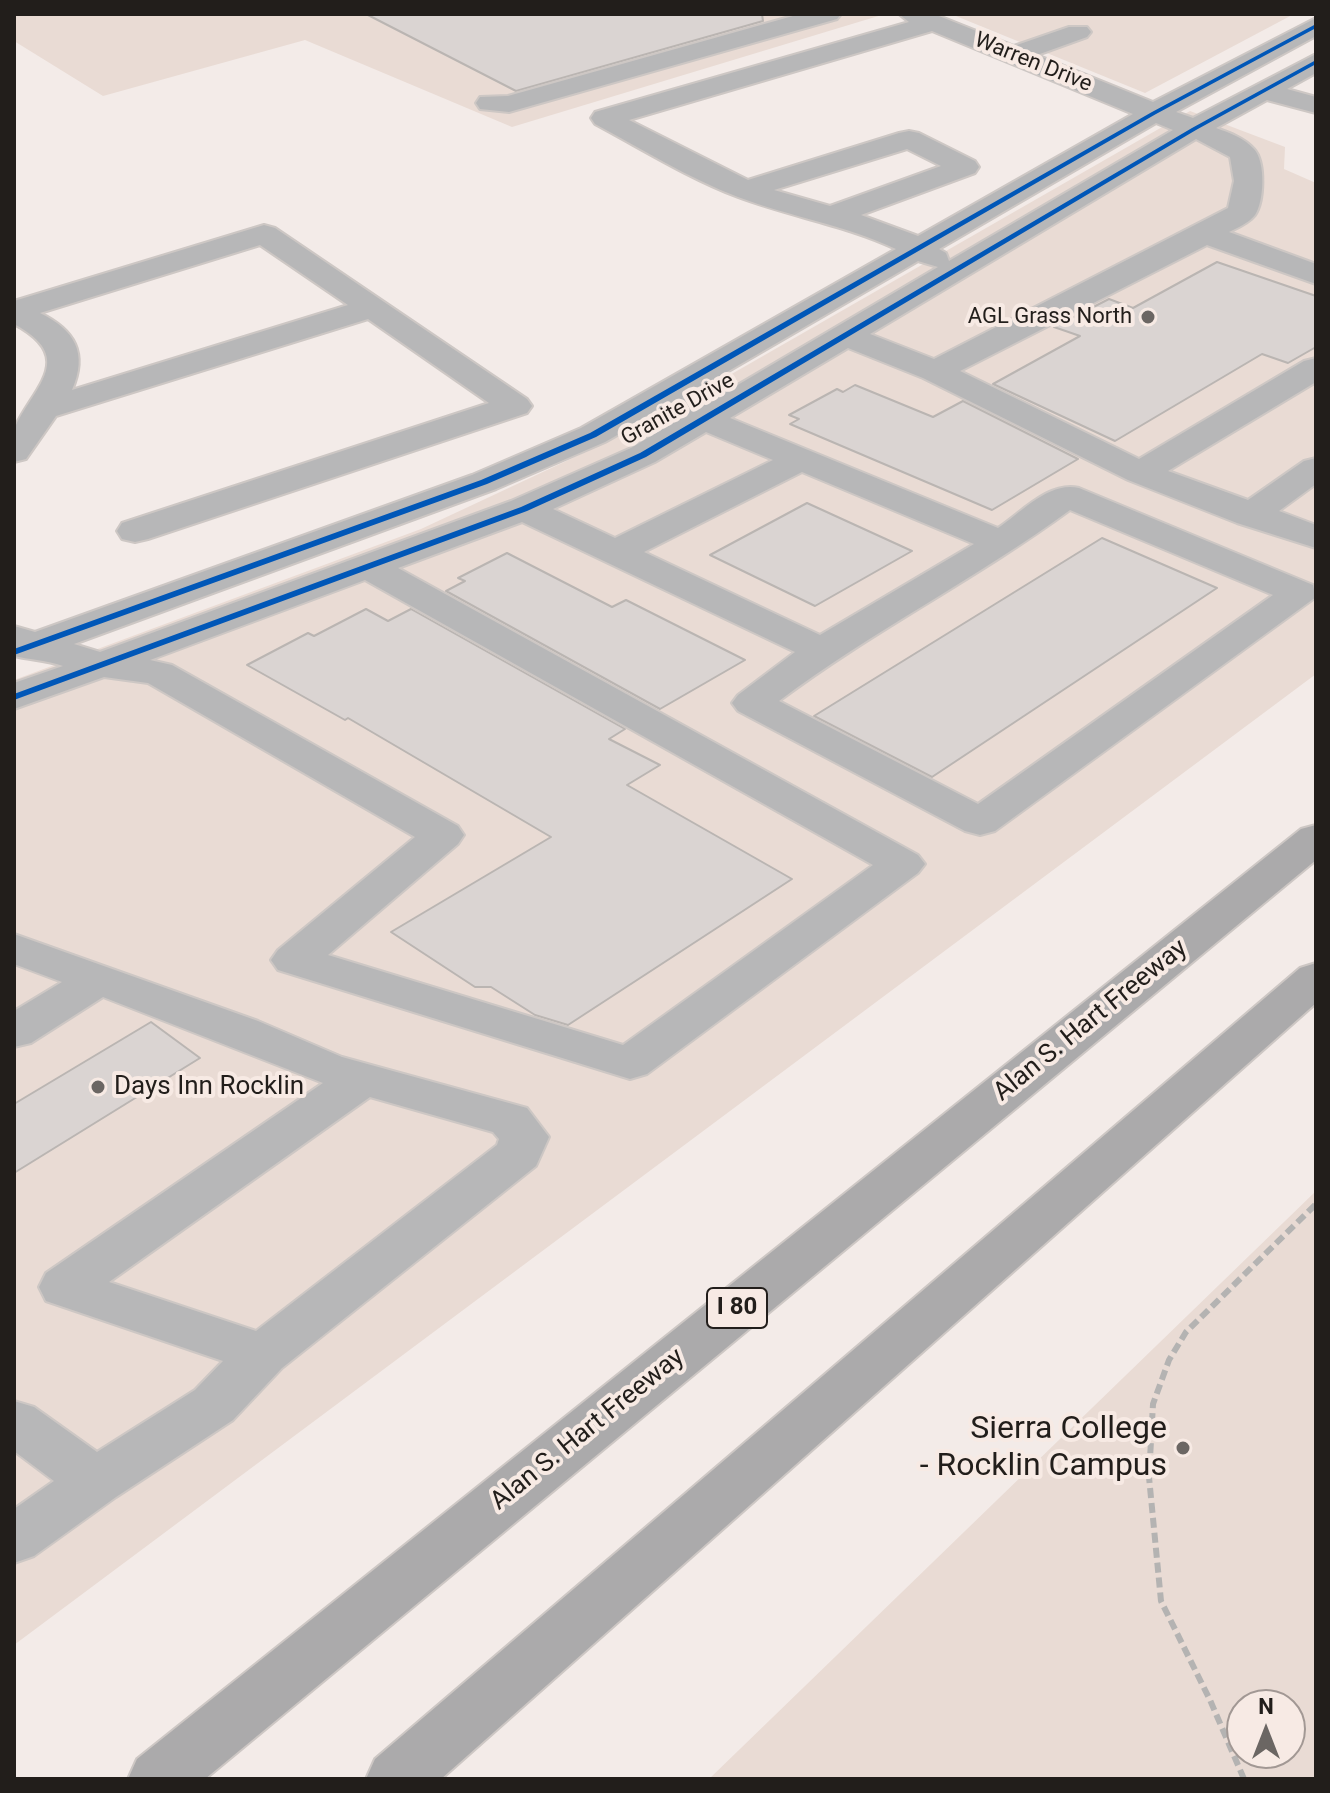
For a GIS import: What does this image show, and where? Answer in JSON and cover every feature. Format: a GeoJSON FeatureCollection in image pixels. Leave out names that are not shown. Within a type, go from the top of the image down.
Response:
{"type":"FeatureCollection","features":[{"type":"Feature","properties":{"kind":"highway","name":"Alan S. Hart Freeway"},"geometry":{"type":"LineString","coordinates":[[159,1779],[1316,838]]}},
{"type":"Feature","properties":{"kind":"highway"},"geometry":{"type":"LineString","coordinates":[[397,1779],[1316,978]]}},
{"type":"Feature","properties":{"kind":"street"},"geometry":{"type":"LineString","coordinates":[[490,103],[509,104],[828,14]]}},
{"type":"Feature","properties":{"kind":"street"},"geometry":{"type":"LineString","coordinates":[[922,18],[605,118],[746,190],[890,235],[919,248],[938,262],[929,285]]}},
{"type":"Feature","properties":{"kind":"street","name":"Warren Drive"},"geometry":{"type":"LineString","coordinates":[[922,18],[1229,143],[1244,154],[1248,181],[1242,212],[1205,234]]}},
{"type":"Feature","properties":{"kind":"street","name":"Granite Drive"},"geometry":{"type":"LineString","coordinates":[[21,645],[484,482],[593,435],[1154,113],[1316,26]]}},
{"type":"Feature","properties":{"kind":"street"},"geometry":{"type":"LineString","coordinates":[[1013,55],[1078,32]]}},
{"type":"Feature","properties":{"kind":"street","name":"Granite Drive"},"geometry":{"type":"LineString","coordinates":[[14,697],[524,509],[643,455],[1194,129],[1316,62]]}},
{"type":"Feature","properties":{"kind":"street"},"geometry":{"type":"LineString","coordinates":[[1271,86],[1316,93]]}},
{"type":"Feature","properties":{"kind":"street"},"geometry":{"type":"LineString","coordinates":[[1271,86],[1316,105]]}},
{"type":"Feature","properties":{"kind":"street"},"geometry":{"type":"LineString","coordinates":[[746,190],[909,139],[965,167],[828,217]]}},
{"type":"Feature","properties":{"kind":"street"},"geometry":{"type":"LineString","coordinates":[[14,311],[264,234],[515,406],[135,531]]}},
{"type":"Feature","properties":{"kind":"street"},"geometry":{"type":"LineString","coordinates":[[935,371],[1205,234],[1316,275]]}},
{"type":"Feature","properties":{"kind":"street"},"geometry":{"type":"LineString","coordinates":[[41,410],[372,308]]}},
{"type":"Feature","properties":{"kind":"street"},"geometry":{"type":"LineString","coordinates":[[14,311],[50,330],[61,341],[66,356],[64,372],[14,452]]}},
{"type":"Feature","properties":{"kind":"street"},"geometry":{"type":"LineString","coordinates":[[847,336],[935,371],[1140,473],[1316,537]]}},
{"type":"Feature","properties":{"kind":"street"},"geometry":{"type":"LineString","coordinates":[[1140,473],[1316,368]]}},
{"type":"Feature","properties":{"kind":"street"},"geometry":{"type":"LineString","coordinates":[[658,400],[1002,543]]}},
{"type":"Feature","properties":{"kind":"street"},"geometry":{"type":"LineString","coordinates":[[616,552],[802,459]]}},
{"type":"Feature","properties":{"kind":"street"},"geometry":{"type":"LineString","coordinates":[[1250,515],[1316,468]]}},
{"type":"Feature","properties":{"kind":"street"},"geometry":{"type":"LineString","coordinates":[[1066,496],[1300,593],[980,822],[752,703],[822,650],[1002,543],[1066,496]]}},
{"type":"Feature","properties":{"kind":"street"},"geometry":{"type":"LineString","coordinates":[[524,509],[822,650]]}},
{"type":"Feature","properties":{"kind":"street"},"geometry":{"type":"LineString","coordinates":[[21,645],[101,665],[158,673],[443,835],[294,960],[630,1063],[903,864],[367,566]]}},
{"type":"Feature","properties":{"kind":"street"},"geometry":{"type":"LineString","coordinates":[[14,948],[361,1080],[510,1120],[524,1137],[519,1154],[263,1354],[214,1405],[96,1481],[14,1540]]}},
{"type":"Feature","properties":{"kind":"street"},"geometry":{"type":"LineString","coordinates":[[14,1032],[98,980]]}},
{"type":"Feature","properties":{"kind":"street"},"geometry":{"type":"LineString","coordinates":[[263,1354],[65,1287],[361,1080]]}},
{"type":"Feature","properties":{"kind":"street"},"geometry":{"type":"LineString","coordinates":[[14,1422],[96,1481]]}},
{"type":"Feature","properties":{"kind":"path"},"geometry":{"type":"LineString","coordinates":[[1244,1779],[1210,1700],[1161,1601],[1149,1477],[1153,1404],[1169,1360],[1186,1332],[1316,1204]]}},
{"type":"Feature","properties":{"kind":"shaded area"},"geometry":{"type":"Polygon","coordinates":[[[14,14],[885,14],[512,127],[305,40],[103,96],[14,41],[14,14]]]}},
{"type":"Feature","properties":{"kind":"shaded area"},"geometry":{"type":"Polygon","coordinates":[[[951,14],[1294,14],[1145,93],[951,14]]]}},
{"type":"Feature","properties":{"kind":"shaded area"},"geometry":{"type":"Polygon","coordinates":[[[1190,111],[1285,147],[1284,169],[1316,183],[1316,674],[14,1645],[14,680],[421,529],[641,426],[1190,111]]]}},
{"type":"Feature","properties":{"kind":"shaded area","name":"Sierra College - Rocklin Campus"},"geometry":{"type":"Polygon","coordinates":[[[1316,1191],[1316,1779],[709,1779],[1316,1191]]]}},
{"type":"Feature","properties":{"kind":"building"},"geometry":{"type":"Polygon","coordinates":[[[366,14],[762,14],[763,21],[516,91],[366,14]]]}},
{"type":"Feature","properties":{"kind":"building"},"geometry":{"type":"Polygon","coordinates":[[[1217,262],[1316,296],[1316,347],[1288,363],[1262,354],[1115,441],[993,384],[1080,336],[1054,327],[1109,299],[1133,308],[1217,262]]]}},
{"type":"Feature","properties":{"kind":"building"},"geometry":{"type":"Polygon","coordinates":[[[855,385],[933,417],[963,401],[1078,459],[992,510],[790,424],[799,419],[789,415],[837,389],[843,392],[855,385]]]}},
{"type":"Feature","properties":{"kind":"building"},"geometry":{"type":"Polygon","coordinates":[[[807,503],[912,551],[815,606],[710,555],[807,503]]]}},
{"type":"Feature","properties":{"kind":"building"},"geometry":{"type":"Polygon","coordinates":[[[1102,538],[1217,588],[932,777],[814,716],[1102,538]]]}},
{"type":"Feature","properties":{"kind":"building"},"geometry":{"type":"Polygon","coordinates":[[[507,553],[612,607],[626,600],[745,660],[660,709],[446,591],[465,581],[458,578],[507,553]]]}},
{"type":"Feature","properties":{"kind":"building"},"geometry":{"type":"Polygon","coordinates":[[[366,609],[388,621],[411,609],[625,729],[609,739],[660,765],[627,785],[792,879],[568,1025],[535,1015],[491,987],[475,987],[391,932],[551,837],[348,718],[345,720],[247,665],[308,633],[314,636],[366,609]]]}},
{"type":"Feature","properties":{"kind":"building","name":"Days Inn Rocklin"},"geometry":{"type":"Polygon","coordinates":[[[151,1022],[200,1058],[14,1173],[14,1104],[151,1022]]]}},
{"type":"Feature","properties":{"kind":"cycle path"},"geometry":{"type":"LineString","coordinates":[[14,652],[484,482],[593,435],[1154,113],[1316,26]]}},
{"type":"Feature","properties":{"kind":"cycle path"},"geometry":{"type":"LineString","coordinates":[[14,697],[524,509],[643,455],[1194,129],[1316,62]]}},
{"type":"Feature","properties":{"kind":"place","name":"AGL Grass North"},"geometry":{"type":"Point","coordinates":[1148,317]}},
{"type":"Feature","properties":{"kind":"place","name":"Days Inn Rocklin"},"geometry":{"type":"Point","coordinates":[98,1087]}},
{"type":"Feature","properties":{"kind":"place","name":"Sierra College - Rocklin Campus"},"geometry":{"type":"Point","coordinates":[1183,1448]}}]}
